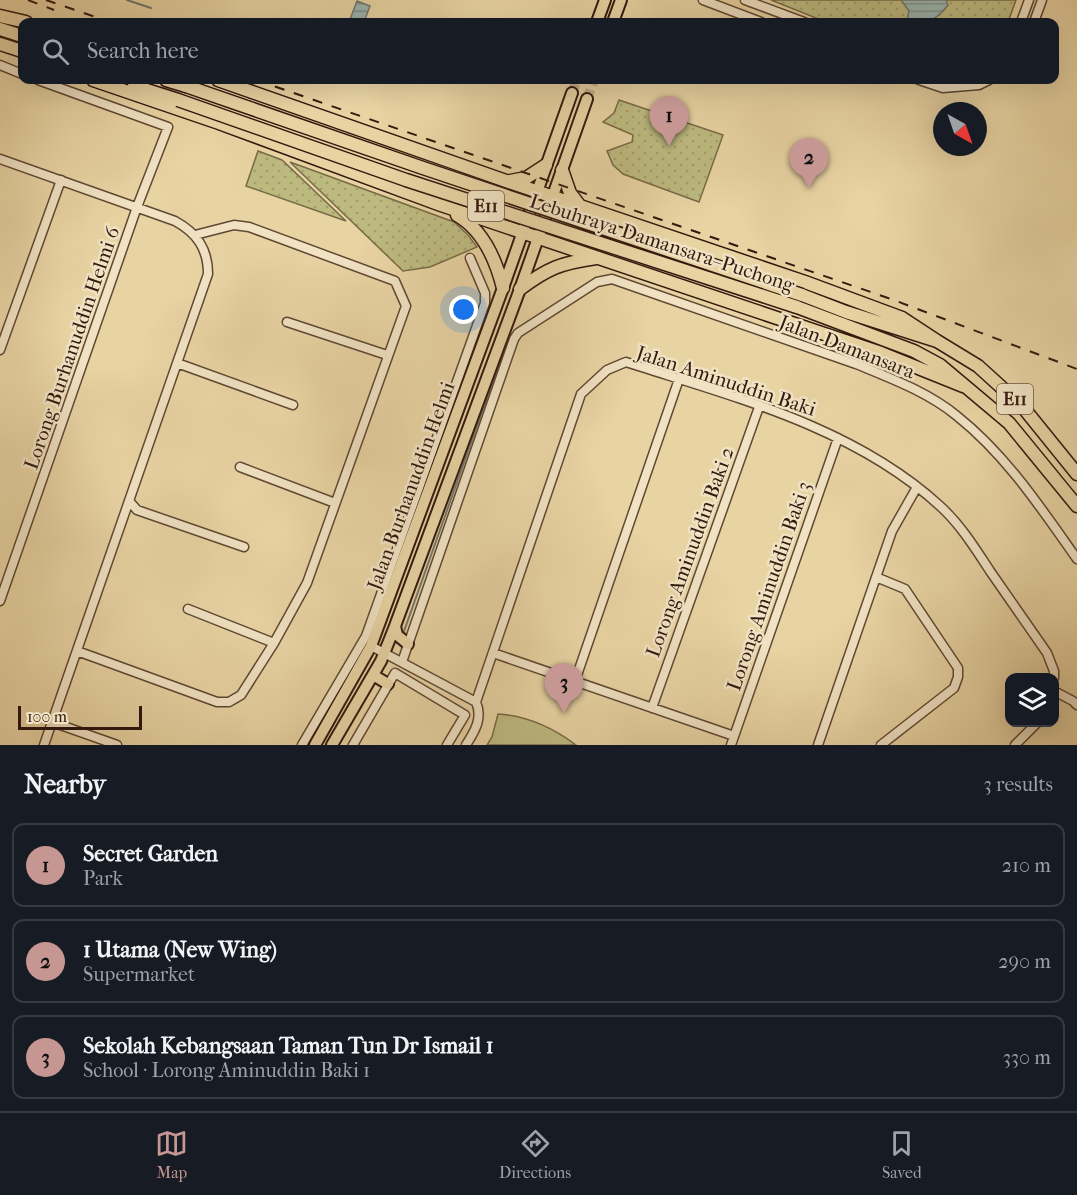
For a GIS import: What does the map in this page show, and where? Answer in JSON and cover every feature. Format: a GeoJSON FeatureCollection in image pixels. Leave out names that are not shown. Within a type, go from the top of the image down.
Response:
{"type":"FeatureCollection","features":[{"type":"Feature","properties":{"kind":"highway"},"geometry":{"type":"LineString","coordinates":[[0,16],[18,20]]}},
{"type":"Feature","properties":{"kind":"highway"},"geometry":{"type":"LineString","coordinates":[[0,24],[12,33]]}},
{"type":"Feature","properties":{"kind":"highway"},"geometry":{"type":"LineString","coordinates":[[0,44],[18,50]]}},
{"type":"Feature","properties":{"kind":"highway"},"geometry":{"type":"LineString","coordinates":[[105,84],[219,123],[441,205],[881,352],[963,386]]}},
{"type":"Feature","properties":{"kind":"highway","name":"Lebuhraya Damansara–Puchong"},"geometry":{"type":"LineString","coordinates":[[125,84],[178,100],[417,184],[797,307],[914,351],[940,365],[1009,423],[1077,506]]}},
{"type":"Feature","properties":{"kind":"highway","name":"Lebuhraya Damansara–Puchong"},"geometry":{"type":"LineString","coordinates":[[179,84],[937,341],[978,366],[1001,386],[1022,406],[1077,474]]}},
{"type":"Feature","properties":{"kind":"highway"},"geometry":{"type":"LineString","coordinates":[[230,84],[805,282],[902,318],[937,341]]}},
{"type":"Feature","properties":{"kind":"highway"},"geometry":{"type":"LineString","coordinates":[[449,160],[455,165],[511,187],[512,209],[507,218],[496,223]]}},
{"type":"Feature","properties":{"kind":"highway"},"geometry":{"type":"LineString","coordinates":[[509,182],[526,178],[546,165]]}},
{"type":"Feature","properties":{"kind":"highway"},"geometry":{"type":"LineString","coordinates":[[562,170],[570,193],[583,207]]}},
{"type":"Feature","properties":{"kind":"highway"},"geometry":{"type":"LineString","coordinates":[[441,205],[467,220],[481,237],[498,270],[503,288]]}},
{"type":"Feature","properties":{"kind":"highway"},"geometry":{"type":"LineString","coordinates":[[571,248],[563,241],[563,225],[573,213],[583,207]]}},
{"type":"Feature","properties":{"kind":"highway"},"geometry":{"type":"LineString","coordinates":[[520,289],[554,266],[597,258]]}},
{"type":"Feature","properties":{"kind":"main road"},"geometry":{"type":"LineString","coordinates":[[598,18],[605,0]]}},
{"type":"Feature","properties":{"kind":"main road"},"geometry":{"type":"LineString","coordinates":[[615,18],[621,0]]}},
{"type":"Feature","properties":{"kind":"main road"},"geometry":{"type":"LineString","coordinates":[[0,10],[21,18]]}},
{"type":"Feature","properties":{"kind":"main road","name":"Jalan Burhanuddin Helmi"},"geometry":{"type":"LineString","coordinates":[[315,745],[372,646],[572,93]]}},
{"type":"Feature","properties":{"kind":"main road","name":"Jalan Burhanuddin Helmi"},"geometry":{"type":"LineString","coordinates":[[332,745],[373,675],[395,626],[539,237],[587,99]]}},
{"type":"Feature","properties":{"kind":"main road"},"geometry":{"type":"LineString","coordinates":[[395,626],[397,635],[408,644]]}},
{"type":"Feature","properties":{"kind":"main road"},"geometry":{"type":"LineString","coordinates":[[373,675],[388,684]]}},
{"type":"Feature","properties":{"kind":"street"},"geometry":{"type":"LineString","coordinates":[[703,0],[717,2],[752,18]]}},
{"type":"Feature","properties":{"kind":"street"},"geometry":{"type":"LineString","coordinates":[[744,0],[793,18]]}},
{"type":"Feature","properties":{"kind":"street"},"geometry":{"type":"LineString","coordinates":[[1022,18],[1029,0]]}},
{"type":"Feature","properties":{"kind":"street"},"geometry":{"type":"LineString","coordinates":[[1035,18],[1042,0]]}},
{"type":"Feature","properties":{"kind":"street"},"geometry":{"type":"LineString","coordinates":[[0,65],[18,72]]}},
{"type":"Feature","properties":{"kind":"street","name":"Lorong Burhanuddin Helmi 6"},"geometry":{"type":"LineString","coordinates":[[0,601],[168,127],[49,84]]}},
{"type":"Feature","properties":{"kind":"street"},"geometry":{"type":"LineString","coordinates":[[931,84],[943,88],[981,84]]}},
{"type":"Feature","properties":{"kind":"street"},"geometry":{"type":"LineString","coordinates":[[0,159],[175,221],[195,235],[208,260],[208,274],[44,745]]}},
{"type":"Feature","properties":{"kind":"street"},"geometry":{"type":"LineString","coordinates":[[0,350],[61,180]]}},
{"type":"Feature","properties":{"kind":"street"},"geometry":{"type":"LineString","coordinates":[[77,651],[217,702],[229,702],[241,695],[274,643],[307,582],[406,306],[395,281],[249,227],[234,225],[195,235]]}},
{"type":"Feature","properties":{"kind":"street","name":"Jalan Burhanuddin Helmi"},"geometry":{"type":"LineString","coordinates":[[302,745],[366,636],[485,303],[485,293],[470,258]]}},
{"type":"Feature","properties":{"kind":"street","name":"Jalan Damansara"},"geometry":{"type":"LineString","coordinates":[[408,644],[514,339],[519,333],[597,282],[612,279],[856,364],[891,378],[932,399],[957,415],[1008,466],[1035,499],[1077,559]]}},
{"type":"Feature","properties":{"kind":"street"},"geometry":{"type":"LineString","coordinates":[[287,322],[387,355]]}},
{"type":"Feature","properties":{"kind":"street","name":"Jalan Aminuddin Baki"},"geometry":{"type":"LineString","coordinates":[[466,745],[477,728],[479,709],[476,702],[581,394],[607,370],[626,362],[759,407],[838,438],[916,487],[940,506],[962,530],[1047,653],[1054,673]]}},
{"type":"Feature","properties":{"kind":"street"},"geometry":{"type":"LineString","coordinates":[[177,363],[293,405]]}},
{"type":"Feature","properties":{"kind":"street"},"geometry":{"type":"LineString","coordinates":[[575,681],[679,380]]}},
{"type":"Feature","properties":{"kind":"street","name":"Lorong Aminuddin Baki 2"},"geometry":{"type":"LineString","coordinates":[[652,708],[759,407]]}},
{"type":"Feature","properties":{"kind":"street","name":"Lorong Aminuddin Baki 3"},"geometry":{"type":"LineString","coordinates":[[730,745],[838,438]]}},
{"type":"Feature","properties":{"kind":"street"},"geometry":{"type":"LineString","coordinates":[[240,466],[335,503]]}},
{"type":"Feature","properties":{"kind":"street"},"geometry":{"type":"LineString","coordinates":[[818,745],[892,531],[916,487]]}},
{"type":"Feature","properties":{"kind":"street"},"geometry":{"type":"LineString","coordinates":[[129,501],[137,510],[244,548]]}},
{"type":"Feature","properties":{"kind":"street"},"geometry":{"type":"LineString","coordinates":[[876,577],[905,589],[958,668],[954,688],[881,745]]}},
{"type":"Feature","properties":{"kind":"street"},"geometry":{"type":"LineString","coordinates":[[188,609],[274,643]]}},
{"type":"Feature","properties":{"kind":"street"},"geometry":{"type":"LineString","coordinates":[[402,662],[408,644]]}},
{"type":"Feature","properties":{"kind":"street"},"geometry":{"type":"LineString","coordinates":[[372,646],[476,702]]}},
{"type":"Feature","properties":{"kind":"street"},"geometry":{"type":"LineString","coordinates":[[493,653],[734,736]]}},
{"type":"Feature","properties":{"kind":"street"},"geometry":{"type":"LineString","coordinates":[[353,745],[395,673],[465,715],[447,745]]}},
{"type":"Feature","properties":{"kind":"street"},"geometry":{"type":"LineString","coordinates":[[434,697],[441,684]]}},
{"type":"Feature","properties":{"kind":"street"},"geometry":{"type":"LineString","coordinates":[[1059,694],[1077,705]]}},
{"type":"Feature","properties":{"kind":"street"},"geometry":{"type":"LineString","coordinates":[[52,722],[117,745]]}},
{"type":"Feature","properties":{"kind":"street"},"geometry":{"type":"LineString","coordinates":[[1015,745],[1034,727]]}},
{"type":"Feature","properties":{"kind":"shaded area"},"geometry":{"type":"Polygon","coordinates":[[[771,0],[1016,0],[1009,18],[816,18],[771,0]]]}},
{"type":"Feature","properties":{"kind":"shaded area"},"geometry":{"type":"Polygon","coordinates":[[[619,100],[723,135],[699,202],[623,174],[613,165],[607,151],[632,142],[633,135],[603,122],[614,113],[619,100]]]}},
{"type":"Feature","properties":{"kind":"shaded area"},"geometry":{"type":"Polygon","coordinates":[[[258,151],[282,160],[346,221],[246,186],[258,151]]]}},
{"type":"Feature","properties":{"kind":"shaded area"},"geometry":{"type":"Polygon","coordinates":[[[290,162],[454,222],[477,247],[430,267],[403,271],[290,162]]]}},
{"type":"Feature","properties":{"kind":"shaded area"},"geometry":{"type":"Polygon","coordinates":[[[498,714],[519,717],[539,724],[576,745],[487,745],[492,737],[498,714]]]}},
{"type":"Feature","properties":{"kind":"water"},"geometry":{"type":"Polygon","coordinates":[[[901,0],[946,0],[948,5],[935,18],[907,18],[909,11],[901,0]]]}},
{"type":"Feature","properties":{"kind":"water"},"geometry":{"type":"Polygon","coordinates":[[[357,1],[370,6],[366,18],[351,18],[357,1]]]}},
{"type":"Feature","properties":{"kind":"waterway"},"geometry":{"type":"LineString","coordinates":[[127,0],[151,8]]}},
{"type":"Feature","properties":{"kind":"waterway"},"geometry":{"type":"LineString","coordinates":[[403,634],[503,353]]}},
{"type":"Feature","properties":{"kind":"tunnel"},"geometry":{"type":"LineString","coordinates":[[572,93],[575,84]]}},
{"type":"Feature","properties":{"kind":"tunnel"},"geometry":{"type":"LineString","coordinates":[[587,99],[593,84]]}},
{"type":"Feature","properties":{"kind":"railway"},"geometry":{"type":"LineString","coordinates":[[28,0],[54,10]]}},
{"type":"Feature","properties":{"kind":"railway"},"geometry":{"type":"LineString","coordinates":[[46,0],[98,18]]}},
{"type":"Feature","properties":{"kind":"railway"},"geometry":{"type":"LineString","coordinates":[[268,84],[891,299],[1077,369]]}},
{"type":"Feature","properties":{"kind":"place","name":"Secret Garden"},"geometry":{"type":"Point","coordinates":[669,146]}},
{"type":"Feature","properties":{"kind":"place","name":"1 Utama (New Wing)"},"geometry":{"type":"Point","coordinates":[809,188]}},
{"type":"Feature","properties":{"kind":"place","name":"Sekolah Kebangsaan Taman Tun Dr Ismail 1"},"geometry":{"type":"Point","coordinates":[564,713]}}]}
